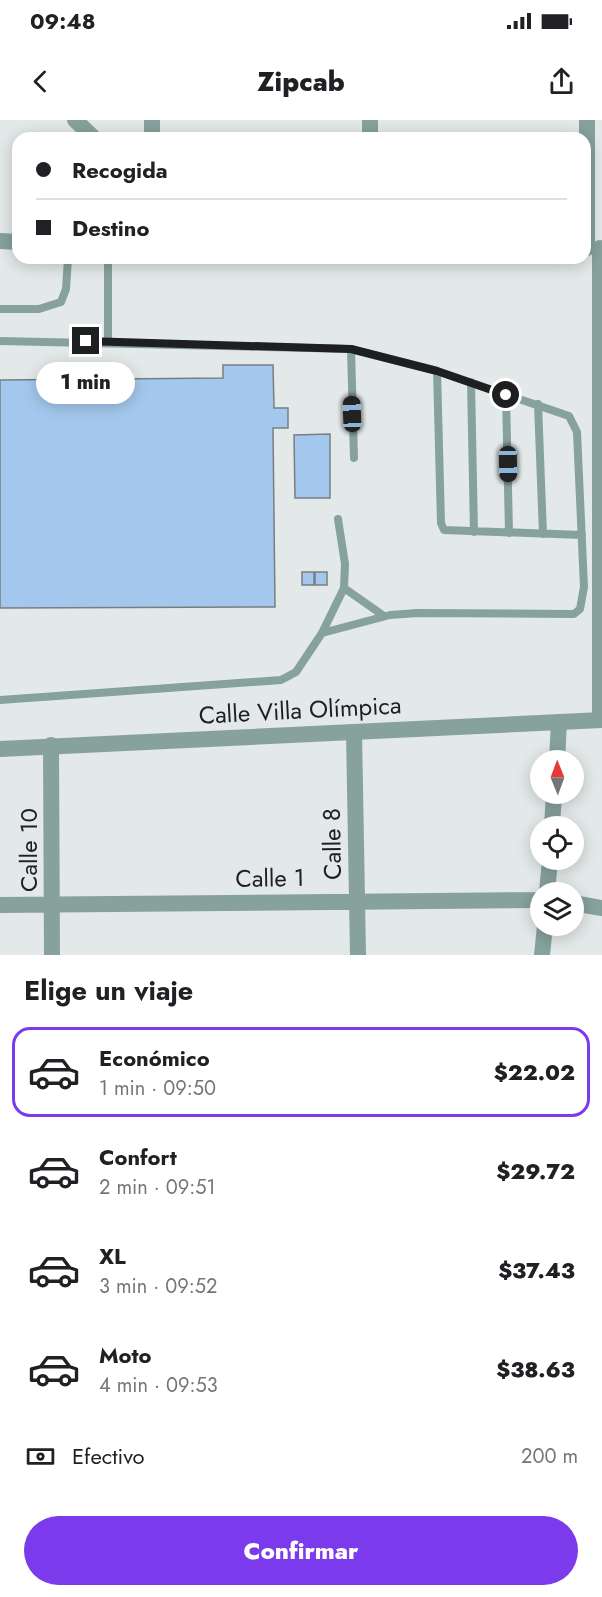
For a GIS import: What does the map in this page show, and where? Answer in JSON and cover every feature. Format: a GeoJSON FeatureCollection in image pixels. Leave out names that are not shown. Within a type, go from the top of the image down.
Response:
{"type":"FeatureCollection","features":[{"type":"Feature","properties":{"kind":"street"},"geometry":{"type":"LineString","coordinates":[[75,120],[88,132]]}},
{"type":"Feature","properties":{"kind":"street"},"geometry":{"type":"LineString","coordinates":[[591,193],[601,411],[601,720]]}},
{"type":"Feature","properties":{"kind":"street","name":"Calle Villa Olímpica"},"geometry":{"type":"LineString","coordinates":[[0,749],[601,720]]}},
{"type":"Feature","properties":{"kind":"street"},"geometry":{"type":"LineString","coordinates":[[557,750],[559,722]]}},
{"type":"Feature","properties":{"kind":"street","name":"Calle 8"},"geometry":{"type":"LineString","coordinates":[[354,732],[358,955]]}},
{"type":"Feature","properties":{"kind":"street","name":"Calle 10"},"geometry":{"type":"LineString","coordinates":[[51,745],[52,955]]}},
{"type":"Feature","properties":{"kind":"street","name":"Calle 1"},"geometry":{"type":"LineString","coordinates":[[0,905],[530,900]]}},
{"type":"Feature","properties":{"kind":"street"},"geometry":{"type":"LineString","coordinates":[[584,905],[602,908]]}},
{"type":"Feature","properties":{"kind":"street"},"geometry":{"type":"LineString","coordinates":[[542,955],[544,936]]}},
{"type":"Feature","properties":{"kind":"lane"},"geometry":{"type":"LineString","coordinates":[[0,309],[39,309],[61,302],[66,289],[68,264]]}},
{"type":"Feature","properties":{"kind":"lane"},"geometry":{"type":"LineString","coordinates":[[108,264],[108,341]]}},
{"type":"Feature","properties":{"kind":"lane"},"geometry":{"type":"LineString","coordinates":[[0,341],[108,341],[351,349],[415,364],[569,416],[577,432],[584,587],[580,609],[574,614],[417,613],[384,616],[322,633]]}},
{"type":"Feature","properties":{"kind":"lane"},"geometry":{"type":"LineString","coordinates":[[351,349],[354,458]]}},
{"type":"Feature","properties":{"kind":"lane"},"geometry":{"type":"LineString","coordinates":[[437,371],[441,523],[447,532],[582,535]]}},
{"type":"Feature","properties":{"kind":"lane"},"geometry":{"type":"LineString","coordinates":[[471,382],[474,532]]}},
{"type":"Feature","properties":{"kind":"lane"},"geometry":{"type":"LineString","coordinates":[[506,395],[509,533]]}},
{"type":"Feature","properties":{"kind":"lane"},"geometry":{"type":"LineString","coordinates":[[538,404],[543,534]]}},
{"type":"Feature","properties":{"kind":"lane"},"geometry":{"type":"LineString","coordinates":[[0,700],[281,680],[297,672],[322,633],[344,588],[345,564],[338,519]]}},
{"type":"Feature","properties":{"kind":"lane"},"geometry":{"type":"LineString","coordinates":[[344,588],[384,616]]}},
{"type":"Feature","properties":{"kind":"building"},"geometry":{"type":"Polygon","coordinates":[[[223,365],[273,365],[274,408],[288,408],[288,428],[273,428],[275,607],[0,608],[0,380],[223,378],[223,365]]]}},
{"type":"Feature","properties":{"kind":"building"},"geometry":{"type":"Polygon","coordinates":[[[330,434],[330,498],[295,498],[294,435],[330,434]]]}},
{"type":"Feature","properties":{"kind":"building"},"geometry":{"type":"Polygon","coordinates":[[[302,572],[314,572],[314,585],[302,585],[302,572]]]}},
{"type":"Feature","properties":{"kind":"building"},"geometry":{"type":"Polygon","coordinates":[[[315,572],[327,572],[327,585],[315,585],[315,572]]]}},
{"type":"Feature","properties":{"kind":"route"},"geometry":{"type":"LineString","coordinates":[[86,341],[351,349],[415,364],[506,395]]}}]}
